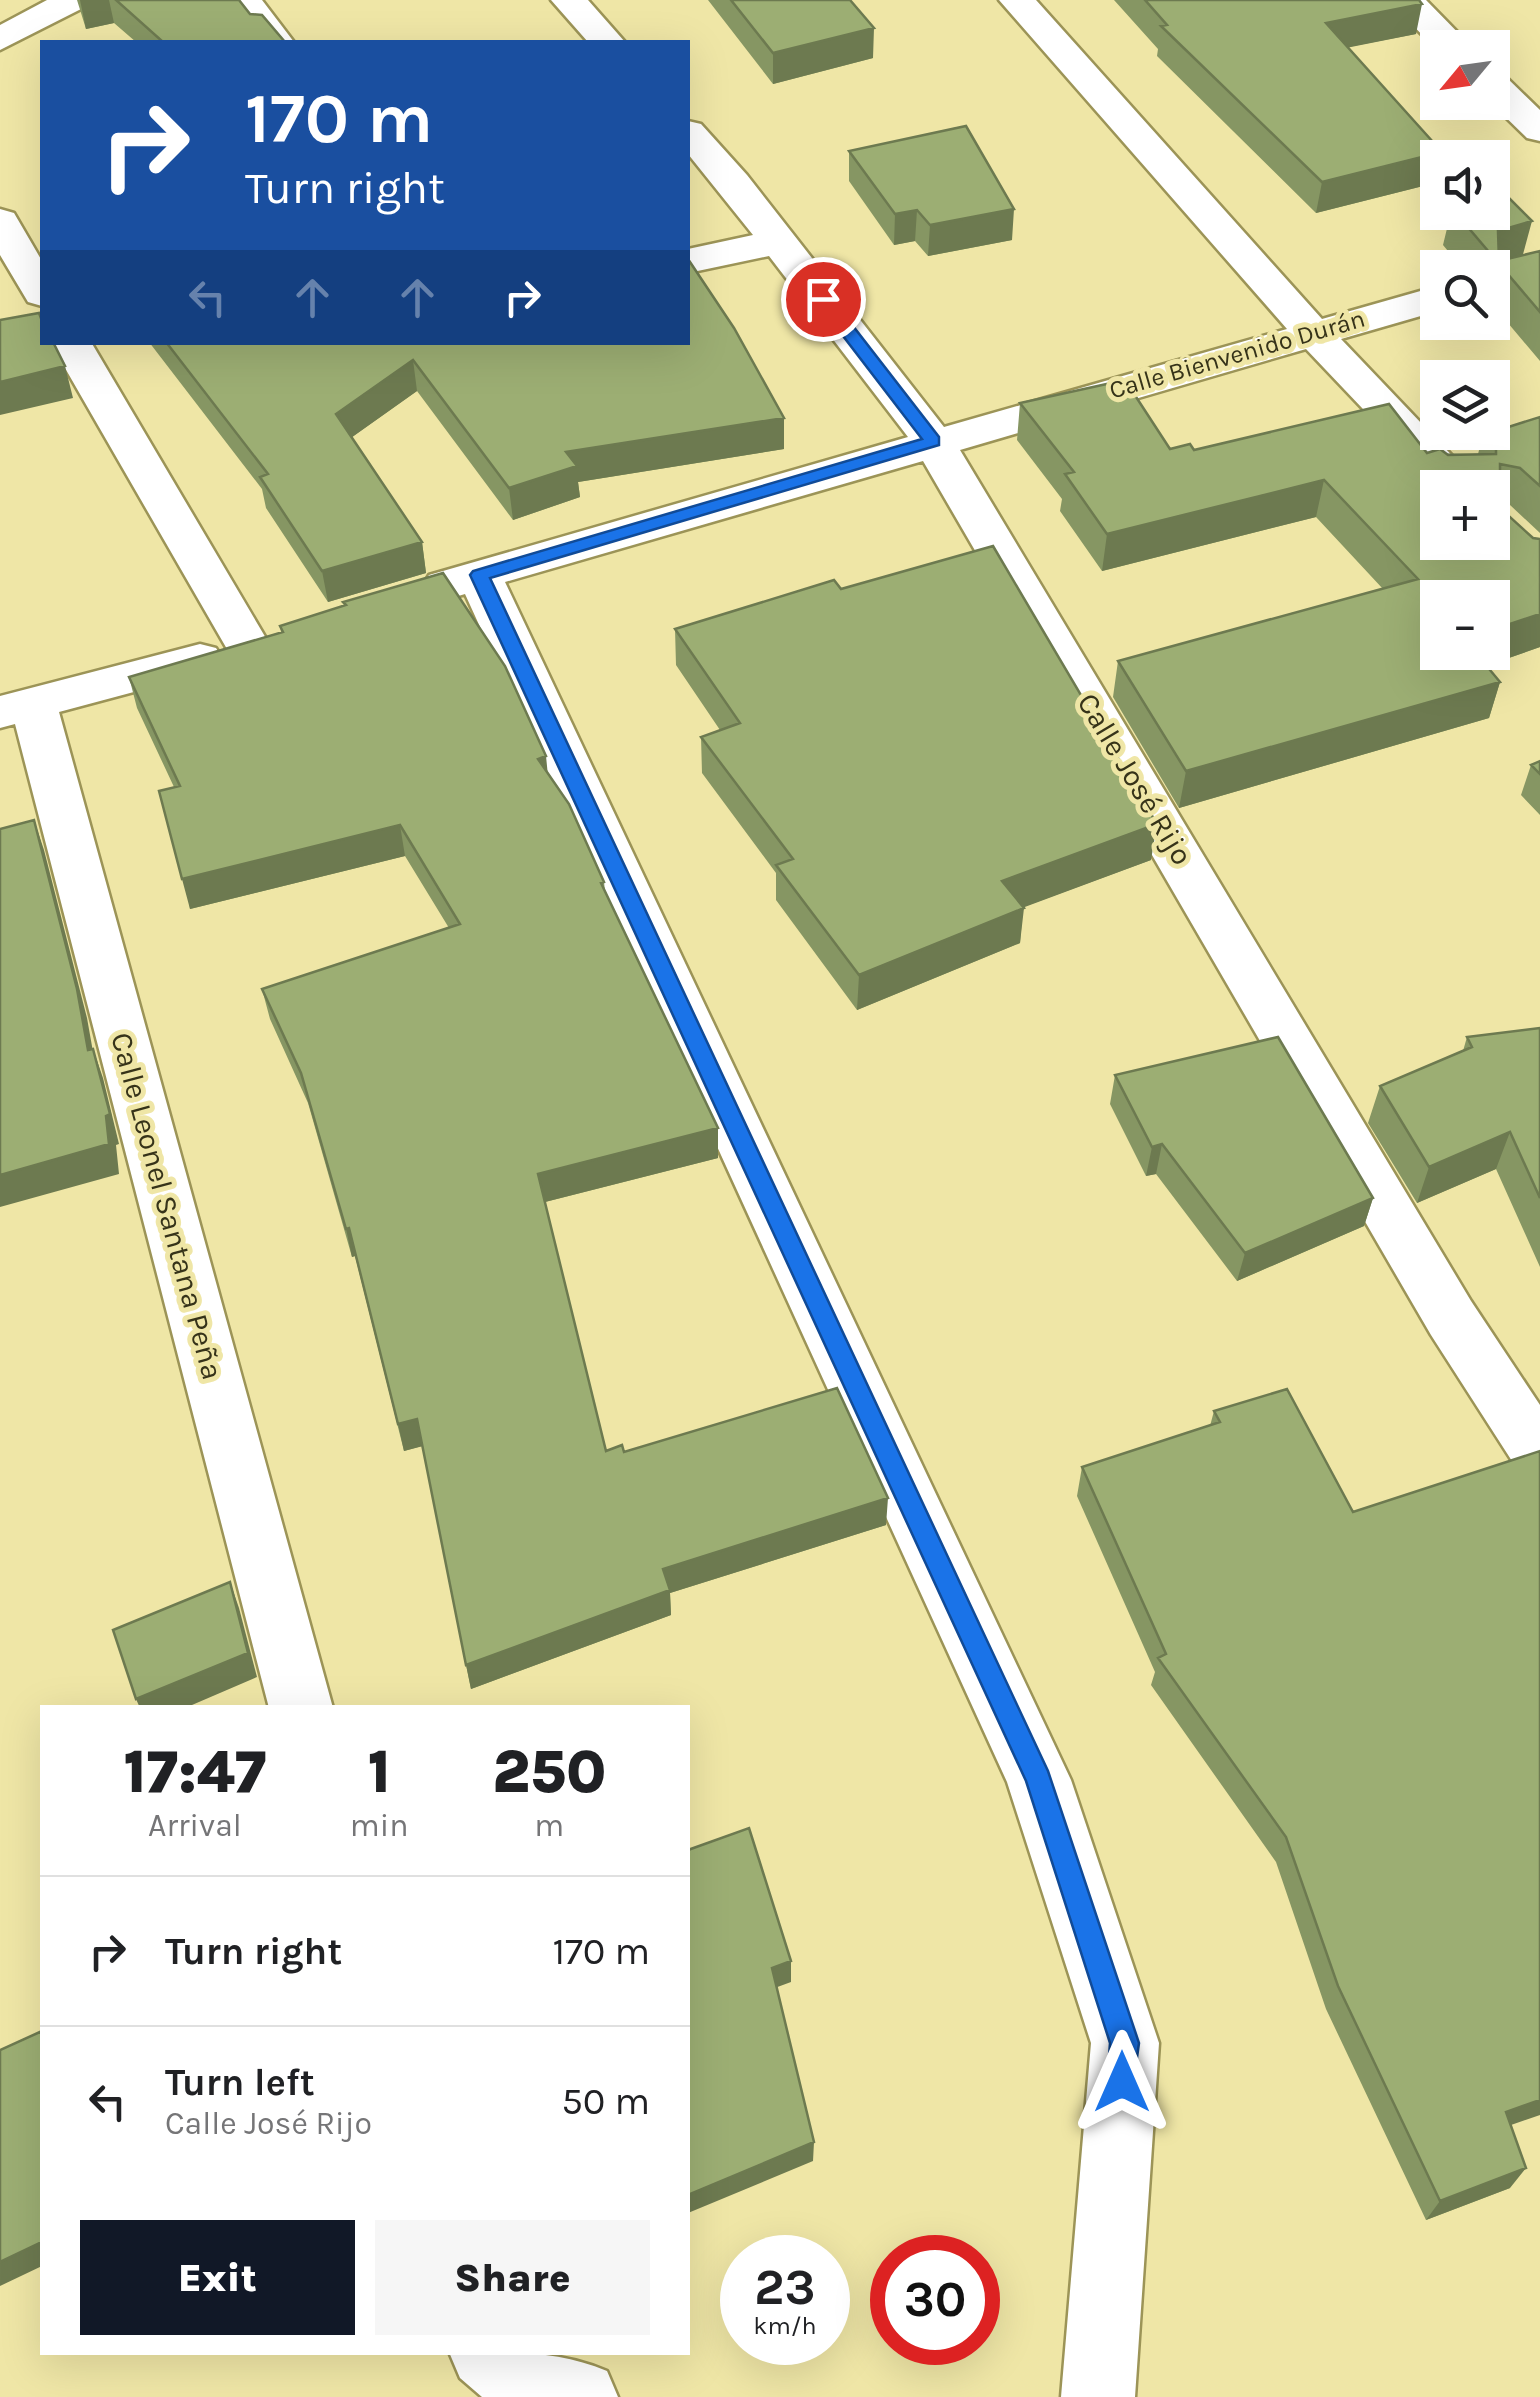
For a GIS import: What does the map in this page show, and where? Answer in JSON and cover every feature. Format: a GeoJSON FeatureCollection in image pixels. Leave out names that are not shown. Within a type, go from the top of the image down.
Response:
{"type":"FeatureCollection","features":[{"type":"Feature","properties":{"kind":"street"},"geometry":{"type":"LineString","coordinates":[[0,39],[72,0]]}},
{"type":"Feature","properties":{"kind":"street"},"geometry":{"type":"LineString","coordinates":[[244,0],[274,40]]}},
{"type":"Feature","properties":{"kind":"street"},"geometry":{"type":"LineString","coordinates":[[568,0],[605,40]]}},
{"type":"Feature","properties":{"kind":"street"},"geometry":{"type":"LineString","coordinates":[[1017,0],[1312,332],[1445,470]]}},
{"type":"Feature","properties":{"kind":"street"},"geometry":{"type":"LineString","coordinates":[[1406,0],[1437,30]]}},
{"type":"Feature","properties":{"kind":"street"},"geometry":{"type":"LineString","coordinates":[[1510,101],[1540,130]]}},
{"type":"Feature","properties":{"kind":"street","name":"Calle José Rijo"},"geometry":{"type":"LineString","coordinates":[[690,136],[933,441],[1452,1318],[1540,1454]]}},
{"type":"Feature","properties":{"kind":"street"},"geometry":{"type":"LineString","coordinates":[[0,222],[40,291]]}},
{"type":"Feature","properties":{"kind":"street"},"geometry":{"type":"LineString","coordinates":[[690,262],[778,242]]}},
{"type":"Feature","properties":{"kind":"street","name":"Calle Bienvenido Durán"},"geometry":{"type":"LineString","coordinates":[[408,597],[933,441],[1420,303]]}},
{"type":"Feature","properties":{"kind":"street"},"geometry":{"type":"LineString","coordinates":[[17,709],[265,640],[72,345]]}},
{"type":"Feature","properties":{"kind":"street"},"geometry":{"type":"LineString","coordinates":[[479,575],[1038,1780],[1125,2043],[1098,2397]]}},
{"type":"Feature","properties":{"kind":"street","name":"Calle Leonel Santana Peña"},"geometry":{"type":"LineString","coordinates":[[17,709],[300,1705]]}},
{"type":"Feature","properties":{"kind":"street"},"geometry":{"type":"LineString","coordinates":[[490,2355],[529,2388],[581,2397]]}},
{"type":"Feature","properties":{"kind":"building"},"geometry":{"type":"Polygon","coordinates":[[[116,0],[239,0],[250,14],[262,15],[283,40],[161,40],[116,0]]]}},
{"type":"Feature","properties":{"kind":"building"},"geometry":{"type":"Polygon","coordinates":[[[731,0],[850,0],[874,28],[773,53],[731,0]]]}},
{"type":"Feature","properties":{"kind":"building"},"geometry":{"type":"Polygon","coordinates":[[[1145,0],[1419,0],[1422,4],[1326,23],[1431,140],[1420,140],[1420,158],[1322,182],[1161,26],[1167,25],[1145,0]]]}},
{"type":"Feature","properties":{"kind":"building"},"geometry":{"type":"Polygon","coordinates":[[[966,126],[1014,209],[930,225],[917,210],[895,214],[849,151],[966,126]]]}},
{"type":"Feature","properties":{"kind":"building"},"geometry":{"type":"Polygon","coordinates":[[[1510,199],[1532,221],[1510,227],[1510,199]]]}},
{"type":"Feature","properties":{"kind":"building"},"geometry":{"type":"Polygon","coordinates":[[[1470,230],[1501,230],[1498,231],[1499,250],[1487,250],[1470,230]]]}},
{"type":"Feature","properties":{"kind":"building"},"geometry":{"type":"Polygon","coordinates":[[[1540,251],[1540,312],[1510,277],[1510,258],[1540,251]]]}},
{"type":"Feature","properties":{"kind":"building"},"geometry":{"type":"Polygon","coordinates":[[[690,262],[734,328],[784,418],[566,452],[577,466],[509,488],[413,360],[336,414],[422,542],[322,571],[260,477],[268,474],[168,345],[690,345],[690,262]]]}},
{"type":"Feature","properties":{"kind":"building"},"geometry":{"type":"Polygon","coordinates":[[[39,313],[40,345],[54,345],[65,366],[0,382],[0,320],[39,313]]]}},
{"type":"Feature","properties":{"kind":"building"},"geometry":{"type":"Polygon","coordinates":[[[1125,380],[1170,449],[1190,444],[1194,450],[1389,404],[1420,444],[1420,450],[1441,450],[1448,455],[1496,454],[1496,450],[1510,450],[1510,426],[1540,417],[1540,486],[1520,468],[1500,464],[1500,470],[1420,470],[1420,560],[1510,560],[1510,517],[1533,538],[1540,539],[1540,614],[1510,624],[1510,580],[1420,580],[1420,670],[1490,670],[1500,682],[1186,771],[1118,661],[1418,579],[1324,480],[1107,534],[1065,474],[1074,472],[1020,403],[1125,380]]]}},
{"type":"Feature","properties":{"kind":"building"},"geometry":{"type":"Polygon","coordinates":[[[993,546],[1157,824],[1002,881],[1024,908],[859,975],[776,865],[793,859],[701,737],[740,723],[675,629],[834,580],[841,589],[993,546]]]}},
{"type":"Feature","properties":{"kind":"building"},"geometry":{"type":"Polygon","coordinates":[[[443,573],[505,666],[546,756],[538,759],[569,804],[604,882],[601,883],[718,1128],[538,1174],[606,1451],[622,1445],[624,1452],[837,1388],[888,1498],[663,1569],[670,1590],[466,1665],[417,1419],[398,1424],[349,1228],[346,1229],[301,1073],[262,989],[460,924],[400,825],[182,879],[159,791],[180,786],[129,677],[283,632],[280,626],[346,605],[343,602],[443,573]]]}},
{"type":"Feature","properties":{"kind":"building"},"geometry":{"type":"Polygon","coordinates":[[[34,820],[77,989],[88,1050],[93,1049],[110,1114],[106,1116],[109,1144],[0,1175],[0,829],[34,820]]]}},
{"type":"Feature","properties":{"kind":"building"},"geometry":{"type":"Polygon","coordinates":[[[1540,1028],[1540,1198],[1510,1132],[1429,1167],[1380,1086],[1472,1047],[1467,1037],[1540,1028]]]}},
{"type":"Feature","properties":{"kind":"building"},"geometry":{"type":"Polygon","coordinates":[[[1278,1037],[1373,1198],[1245,1253],[1162,1144],[1152,1147],[1115,1075],[1278,1037]]]}},
{"type":"Feature","properties":{"kind":"building"},"geometry":{"type":"Polygon","coordinates":[[[1287,1389],[1353,1512],[1540,1451],[1540,2100],[1506,2112],[1526,2168],[1440,2201],[1338,1986],[1286,1837],[1158,1658],[1166,1654],[1082,1467],[1220,1422],[1214,1411],[1287,1389]]]}},
{"type":"Feature","properties":{"kind":"building"},"geometry":{"type":"Polygon","coordinates":[[[230,1582],[248,1653],[136,1699],[113,1630],[230,1582]]]}},
{"type":"Feature","properties":{"kind":"building"},"geometry":{"type":"Polygon","coordinates":[[[749,1828],[791,1961],[772,1968],[814,2142],[690,2194],[690,1849],[749,1828]]]}},
{"type":"Feature","properties":{"kind":"building"},"geometry":{"type":"Polygon","coordinates":[[[40,2032],[40,2243],[0,2262],[0,2050],[40,2032]]]}},
{"type":"Feature","properties":{"kind":"route"},"geometry":{"type":"LineString","coordinates":[[823,299],[933,441],[479,575],[1038,1780],[1125,2043],[1122,2082]]}}]}
